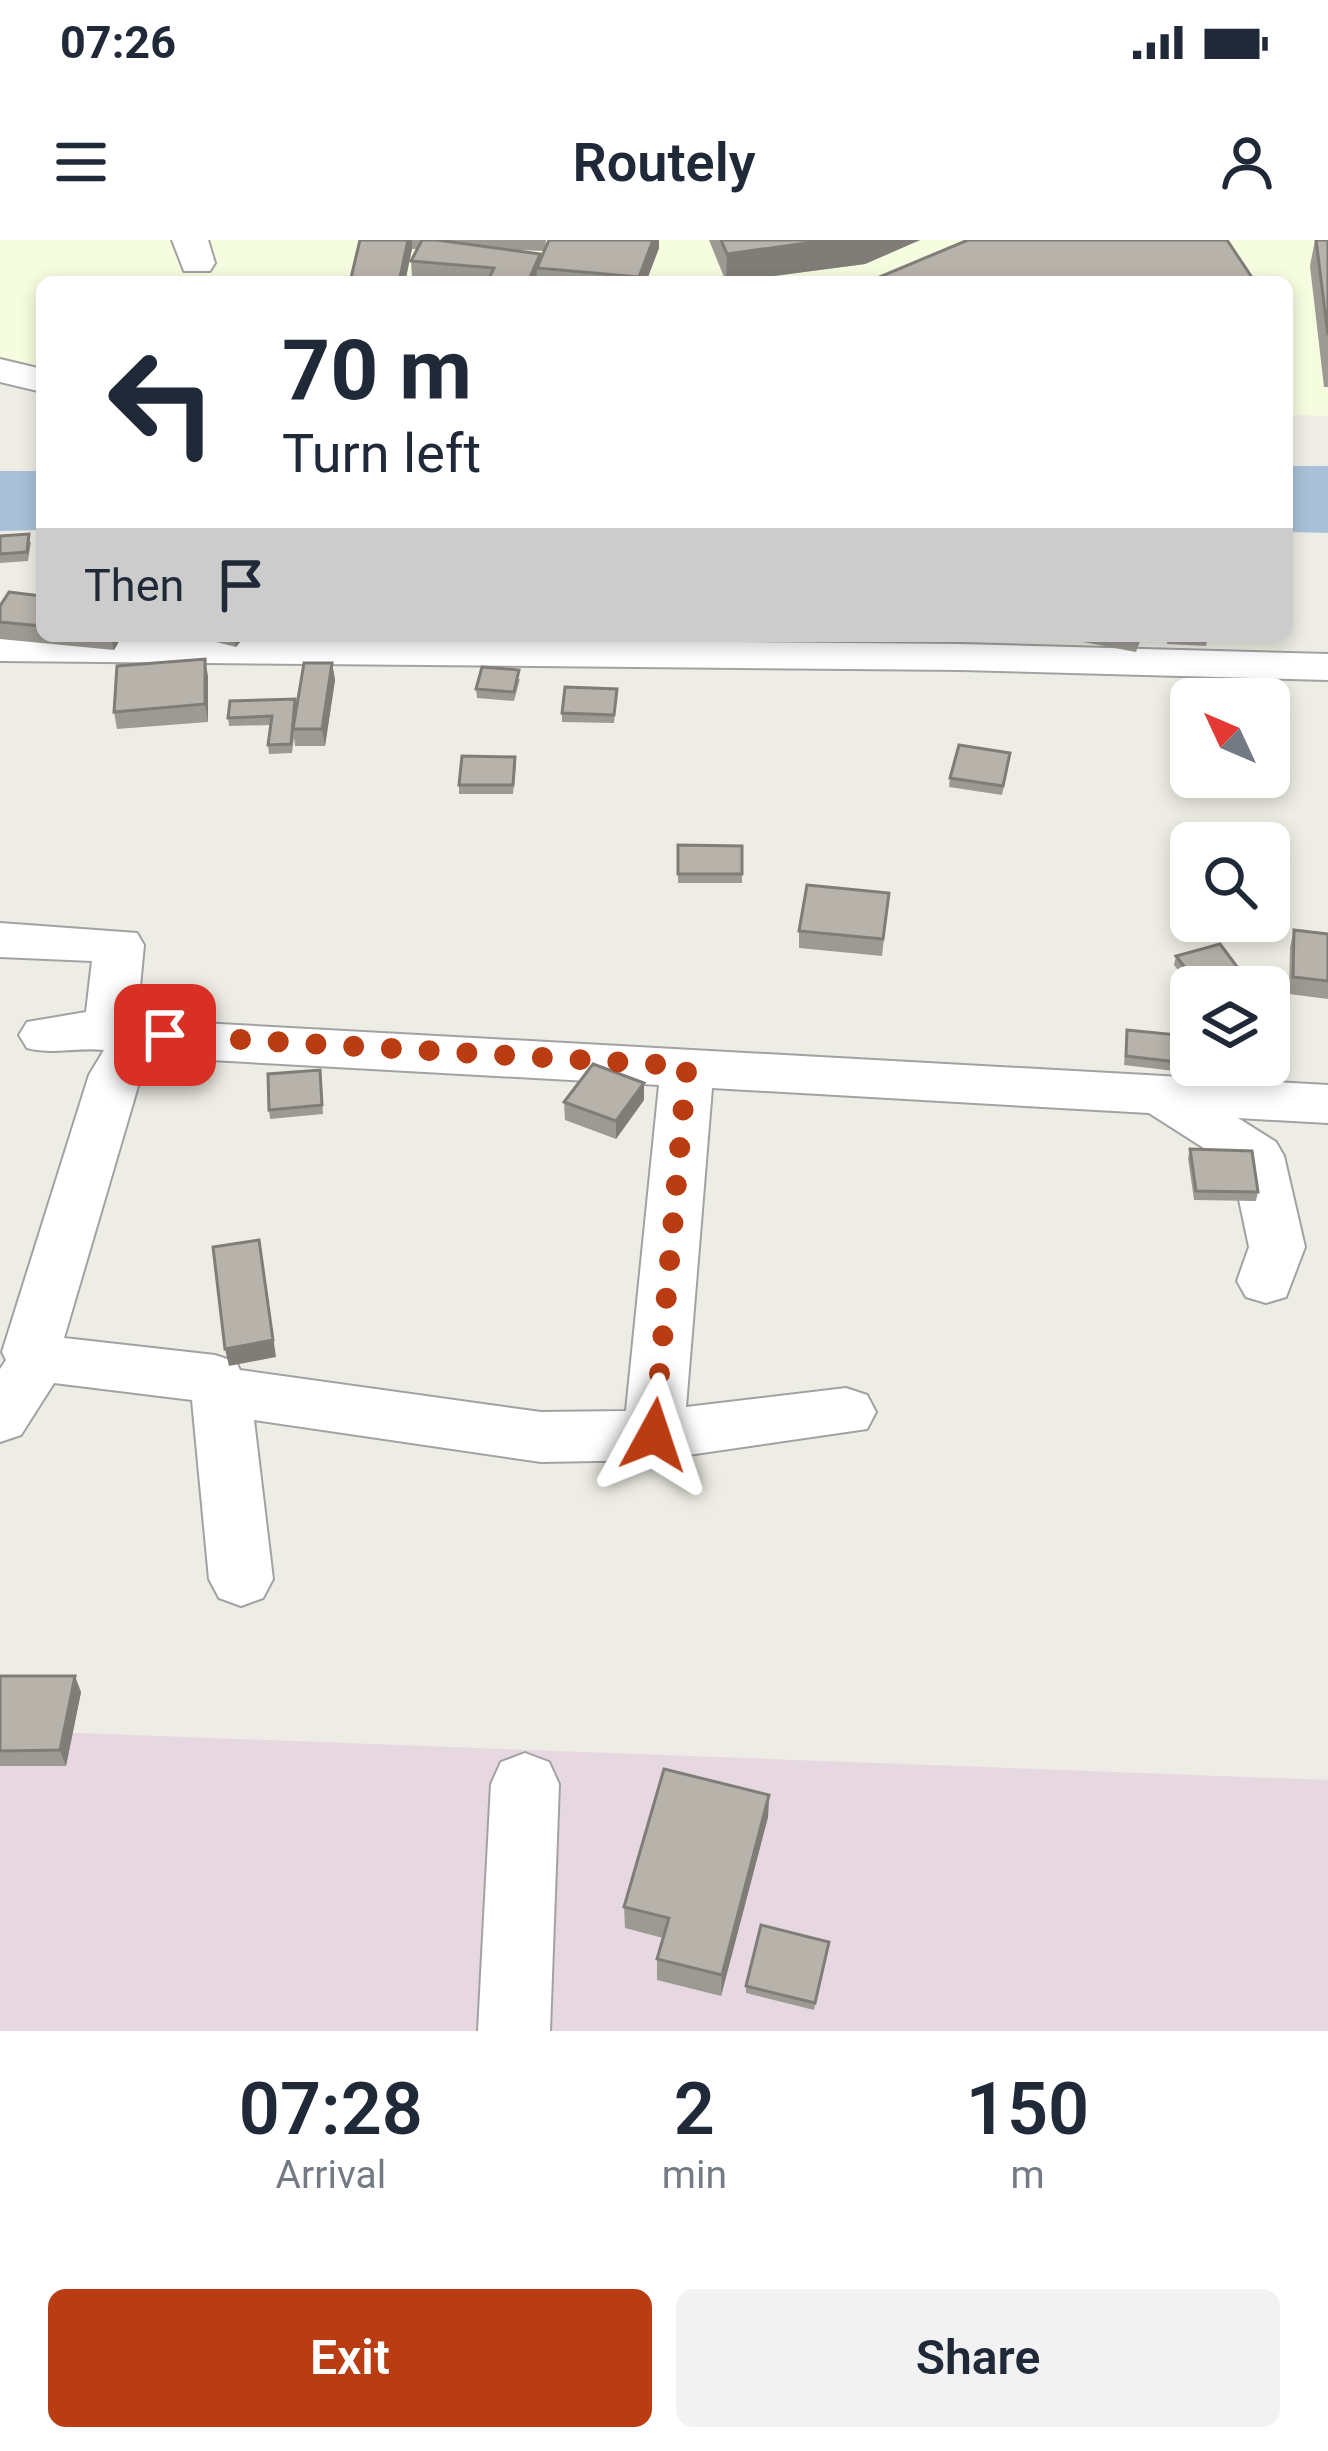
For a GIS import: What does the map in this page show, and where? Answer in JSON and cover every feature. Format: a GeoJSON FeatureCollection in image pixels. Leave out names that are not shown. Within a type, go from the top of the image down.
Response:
{"type":"FeatureCollection","features":[{"type":"Feature","properties":{"kind":"street"},"geometry":{"type":"LineString","coordinates":[[0,370],[36,379]]}},
{"type":"Feature","properties":{"kind":"street"},"geometry":{"type":"LineString","coordinates":[[0,648],[961,657],[1328,667]]}},
{"type":"Feature","properties":{"kind":"street"},"geometry":{"type":"LineString","coordinates":[[0,940],[118,945],[134,1046],[115,1076],[30,1342],[39,1358]]}},
{"type":"Feature","properties":{"kind":"street"},"geometry":{"type":"LineString","coordinates":[[45,1035],[77,1029],[129,1036],[1328,1104]]}},
{"type":"Feature","properties":{"kind":"street"},"geometry":{"type":"LineString","coordinates":[[654,1435],[687,1066]]}},
{"type":"Feature","properties":{"kind":"street"},"geometry":{"type":"LineString","coordinates":[[1159,1094],[1257,1156],[1276,1247],[1266,1281]]}},
{"type":"Feature","properties":{"kind":"street"},"geometry":{"type":"LineString","coordinates":[[39,1358],[214,1379],[221,1391],[241,1579]]}},
{"type":"Feature","properties":{"kind":"street"},"geometry":{"type":"LineString","coordinates":[[0,1418],[39,1358]]}},
{"type":"Feature","properties":{"kind":"street"},"geometry":{"type":"LineString","coordinates":[[221,1391],[541,1437],[654,1435],[846,1412]]}},
{"type":"Feature","properties":{"kind":"street"},"geometry":{"type":"LineString","coordinates":[[514,2031],[525,1784]]}},
{"type":"Feature","properties":{"kind":"shaded area"},"geometry":{"type":"Polygon","coordinates":[[[0,240],[1328,240],[1328,416],[1293,415],[1293,276],[36,276],[36,366],[0,364],[0,240]]]}},
{"type":"Feature","properties":{"kind":"shaded area"},"geometry":{"type":"Polygon","coordinates":[[[0,1730],[1328,1780],[1328,2031],[0,2031],[0,1730]]]}},
{"type":"Feature","properties":{"kind":"water"},"geometry":{"type":"Polygon","coordinates":[[[1293,466],[1328,466],[1328,533],[1293,532],[1293,466]]]}},
{"type":"Feature","properties":{"kind":"water"},"geometry":{"type":"Polygon","coordinates":[[[0,471],[36,471],[36,530],[0,531],[0,471]]]}},
{"type":"Feature","properties":{"kind":"building"},"geometry":{"type":"Polygon","coordinates":[[[360,240],[408,240],[400,276],[351,276],[360,240]]]}},
{"type":"Feature","properties":{"kind":"building"},"geometry":{"type":"Polygon","coordinates":[[[422,240],[540,254],[531,276],[490,276],[494,268],[411,261],[422,240]]]}},
{"type":"Feature","properties":{"kind":"building"},"geometry":{"type":"Polygon","coordinates":[[[549,240],[653,240],[639,276],[537,268],[549,240]]]}},
{"type":"Feature","properties":{"kind":"building"},"geometry":{"type":"Polygon","coordinates":[[[721,240],[828,240],[727,254],[721,240]]]}},
{"type":"Feature","properties":{"kind":"building"},"geometry":{"type":"Polygon","coordinates":[[[968,240],[1227,240],[1251,276],[882,276],[968,240]]]}},
{"type":"Feature","properties":{"kind":"building"},"geometry":{"type":"Polygon","coordinates":[[[1316,240],[1328,240],[1328,335],[1316,240]]]}},
{"type":"Feature","properties":{"kind":"building"},"geometry":{"type":"Polygon","coordinates":[[[29,534],[27,552],[0,554],[0,536],[29,534]]]}},
{"type":"Feature","properties":{"kind":"building"},"geometry":{"type":"Polygon","coordinates":[[[9,592],[36,595],[36,625],[0,622],[0,606],[9,592]]]}},
{"type":"Feature","properties":{"kind":"building"},"geometry":{"type":"Polygon","coordinates":[[[205,659],[205,704],[114,712],[117,666],[205,659]]]}},
{"type":"Feature","properties":{"kind":"building"},"geometry":{"type":"Polygon","coordinates":[[[304,663],[332,663],[322,729],[293,729],[304,663]]]}},
{"type":"Feature","properties":{"kind":"building"},"geometry":{"type":"Polygon","coordinates":[[[482,667],[519,670],[514,692],[476,689],[482,667]]]}},
{"type":"Feature","properties":{"kind":"building"},"geometry":{"type":"Polygon","coordinates":[[[565,687],[617,689],[614,715],[562,713],[565,687]]]}},
{"type":"Feature","properties":{"kind":"building"},"geometry":{"type":"Polygon","coordinates":[[[295,699],[291,744],[268,745],[272,716],[228,718],[230,701],[295,699]]]}},
{"type":"Feature","properties":{"kind":"building"},"geometry":{"type":"Polygon","coordinates":[[[959,745],[1010,753],[1003,786],[950,778],[959,745]]]}},
{"type":"Feature","properties":{"kind":"building"},"geometry":{"type":"Polygon","coordinates":[[[462,756],[515,757],[513,785],[459,785],[462,756]]]}},
{"type":"Feature","properties":{"kind":"building"},"geometry":{"type":"Polygon","coordinates":[[[678,845],[742,846],[742,874],[678,874],[678,845]]]}},
{"type":"Feature","properties":{"kind":"building"},"geometry":{"type":"Polygon","coordinates":[[[807,885],[889,893],[883,939],[799,931],[807,885]]]}},
{"type":"Feature","properties":{"kind":"building"},"geometry":{"type":"Polygon","coordinates":[[[1294,930],[1328,934],[1328,981],[1293,977],[1294,930]]]}},
{"type":"Feature","properties":{"kind":"building"},"geometry":{"type":"Polygon","coordinates":[[[1220,944],[1236,966],[1184,966],[1176,956],[1220,944]]]}},
{"type":"Feature","properties":{"kind":"building"},"geometry":{"type":"Polygon","coordinates":[[[1127,1030],[1170,1034],[1170,1061],[1126,1056],[1127,1030]]]}},
{"type":"Feature","properties":{"kind":"building"},"geometry":{"type":"Polygon","coordinates":[[[593,1064],[644,1083],[616,1121],[564,1102],[593,1064]]]}},
{"type":"Feature","properties":{"kind":"building"},"geometry":{"type":"Polygon","coordinates":[[[320,1070],[322,1105],[269,1110],[268,1074],[320,1070]]]}},
{"type":"Feature","properties":{"kind":"building"},"geometry":{"type":"Polygon","coordinates":[[[1190,1149],[1252,1151],[1258,1192],[1196,1191],[1190,1149]]]}},
{"type":"Feature","properties":{"kind":"building"},"geometry":{"type":"Polygon","coordinates":[[[259,1240],[273,1340],[225,1349],[213,1247],[259,1240]]]}},
{"type":"Feature","properties":{"kind":"building"},"geometry":{"type":"Polygon","coordinates":[[[0,1676],[75,1676],[60,1750],[0,1751],[0,1676]]]}},
{"type":"Feature","properties":{"kind":"building"},"geometry":{"type":"Polygon","coordinates":[[[664,1769],[769,1795],[722,1975],[657,1959],[669,1918],[624,1907],[664,1769]]]}},
{"type":"Feature","properties":{"kind":"building"},"geometry":{"type":"Polygon","coordinates":[[[761,1925],[829,1942],[815,2003],[746,1986],[761,1925]]]}},
{"type":"Feature","properties":{"kind":"route"},"geometry":{"type":"LineString","coordinates":[[165,1035],[687,1066],[654,1435]]}}]}
